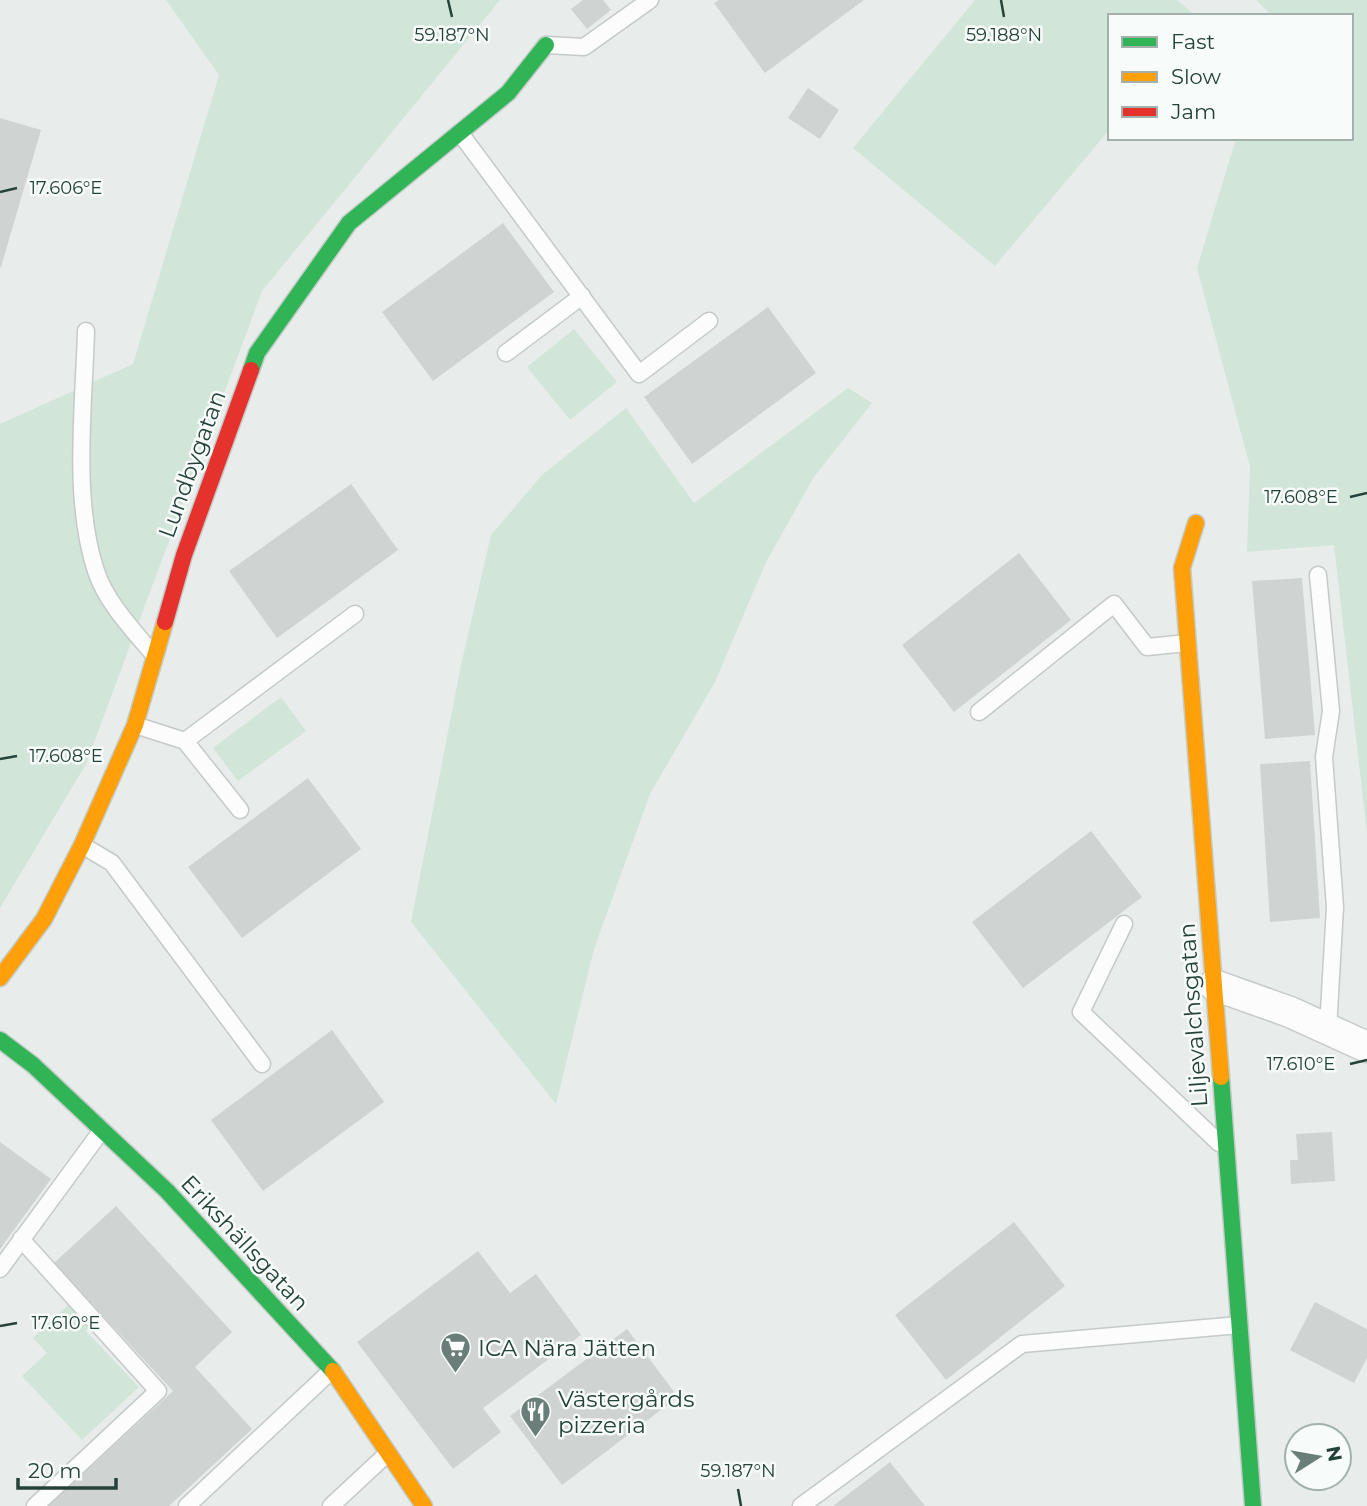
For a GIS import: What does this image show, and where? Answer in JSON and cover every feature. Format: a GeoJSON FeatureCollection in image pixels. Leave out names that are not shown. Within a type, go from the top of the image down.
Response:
{"type":"FeatureCollection","features":[{"type":"Feature","properties":{"kind":"street","name":"Lundbygatan"},"geometry":{"type":"LineString","coordinates":[[0,978],[44,919],[82,845],[135,725],[184,555],[257,353],[349,223],[509,93],[546,45]]}},
{"type":"Feature","properties":{"kind":"street","name":"Liljevalchsgatan"},"geometry":{"type":"LineString","coordinates":[[1196,523],[1182,568],[1253,1506]]}},
{"type":"Feature","properties":{"kind":"street"},"geometry":{"type":"LineString","coordinates":[[1214,985],[1290,1012],[1367,1047]]}},
{"type":"Feature","properties":{"kind":"street","name":"Erikshällsgatan"},"geometry":{"type":"LineString","coordinates":[[0,1040],[33,1065],[167,1191],[332,1370],[424,1506]]}},
{"type":"Feature","properties":{"kind":"lane"},"geometry":{"type":"LineString","coordinates":[[546,45],[584,47],[650,0]]}},
{"type":"Feature","properties":{"kind":"lane"},"geometry":{"type":"LineString","coordinates":[[460,133],[639,374],[709,321]]}},
{"type":"Feature","properties":{"kind":"lane"},"geometry":{"type":"LineString","coordinates":[[506,353],[582,296]]}},
{"type":"Feature","properties":{"kind":"lane"},"geometry":{"type":"LineString","coordinates":[[86,331],[82,503],[96,573],[121,615],[154,655]]}},
{"type":"Feature","properties":{"kind":"lane"},"geometry":{"type":"LineString","coordinates":[[1318,575],[1331,711],[1324,757],[1335,907],[1328,1029]]}},
{"type":"Feature","properties":{"kind":"lane"},"geometry":{"type":"LineString","coordinates":[[979,712],[1114,604],[1147,647],[1187,643]]}},
{"type":"Feature","properties":{"kind":"lane"},"geometry":{"type":"LineString","coordinates":[[185,741],[355,614]]}},
{"type":"Feature","properties":{"kind":"lane"},"geometry":{"type":"LineString","coordinates":[[135,725],[185,741],[240,810]]}},
{"type":"Feature","properties":{"kind":"lane"},"geometry":{"type":"LineString","coordinates":[[82,845],[112,863],[262,1064]]}},
{"type":"Feature","properties":{"kind":"lane"},"geometry":{"type":"LineString","coordinates":[[1124,924],[1081,1012],[1226,1149]]}},
{"type":"Feature","properties":{"kind":"lane"},"geometry":{"type":"LineString","coordinates":[[0,1269],[103,1130]]}},
{"type":"Feature","properties":{"kind":"lane"},"geometry":{"type":"LineString","coordinates":[[22,1239],[158,1391],[35,1506]]}},
{"type":"Feature","properties":{"kind":"lane"},"geometry":{"type":"LineString","coordinates":[[801,1506],[1022,1344],[1239,1325]]}},
{"type":"Feature","properties":{"kind":"lane"},"geometry":{"type":"LineString","coordinates":[[187,1506],[332,1370]]}},
{"type":"Feature","properties":{"kind":"lane"},"geometry":{"type":"LineString","coordinates":[[331,1506],[388,1453]]}},
{"type":"Feature","properties":{"kind":"green space"},"geometry":{"type":"Polygon","coordinates":[[[166,0],[500,0],[262,291],[86,764],[0,908],[0,424],[133,364],[219,75],[166,0]]]}},
{"type":"Feature","properties":{"kind":"green space"},"geometry":{"type":"Polygon","coordinates":[[[975,0],[1177,0],[1194,14],[1108,14],[1108,131],[995,266],[853,148],[975,0]]]}},
{"type":"Feature","properties":{"kind":"green space"},"geometry":{"type":"Polygon","coordinates":[[[1256,0],[1367,0],[1367,834],[1334,545],[1247,552],[1250,467],[1197,268],[1235,140],[1353,140],[1353,14],[1270,14],[1256,0]]]}},
{"type":"Feature","properties":{"kind":"green space"},"geometry":{"type":"Polygon","coordinates":[[[574,329],[617,382],[570,420],[527,367],[574,329]]]}},
{"type":"Feature","properties":{"kind":"green space"},"geometry":{"type":"Polygon","coordinates":[[[848,388],[872,403],[814,477],[766,562],[715,682],[650,794],[594,949],[556,1104],[411,922],[461,665],[491,535],[542,475],[626,408],[694,503],[848,388]]]}},
{"type":"Feature","properties":{"kind":"green space"},"geometry":{"type":"Polygon","coordinates":[[[281,697],[306,731],[238,781],[213,748],[281,697]]]}},
{"type":"Feature","properties":{"kind":"green space"},"geometry":{"type":"Polygon","coordinates":[[[71,1302],[93,1324],[86,1331],[139,1387],[82,1440],[22,1376],[47,1353],[33,1338],[71,1302]]]}},
{"type":"Feature","properties":{"kind":"building"},"geometry":{"type":"Polygon","coordinates":[[[583,0],[603,0],[611,10],[587,29],[571,9],[583,0]]]}},
{"type":"Feature","properties":{"kind":"building"},"geometry":{"type":"Polygon","coordinates":[[[719,0],[864,0],[765,73],[714,3],[719,0]]]}},
{"type":"Feature","properties":{"kind":"building"},"geometry":{"type":"Polygon","coordinates":[[[808,88],[839,110],[820,139],[788,118],[808,88]]]}},
{"type":"Feature","properties":{"kind":"building"},"geometry":{"type":"Polygon","coordinates":[[[0,118],[41,130],[1,267],[0,267],[0,118]]]}},
{"type":"Feature","properties":{"kind":"building"},"geometry":{"type":"Polygon","coordinates":[[[503,223],[554,292],[433,381],[382,312],[503,223]]]}},
{"type":"Feature","properties":{"kind":"building"},"geometry":{"type":"Polygon","coordinates":[[[768,307],[816,373],[692,464],[644,397],[768,307]]]}},
{"type":"Feature","properties":{"kind":"building"},"geometry":{"type":"Polygon","coordinates":[[[351,484],[398,550],[277,638],[229,571],[351,484]]]}},
{"type":"Feature","properties":{"kind":"building"},"geometry":{"type":"Polygon","coordinates":[[[1019,553],[1071,620],[954,712],[902,645],[1019,553]]]}},
{"type":"Feature","properties":{"kind":"building"},"geometry":{"type":"Polygon","coordinates":[[[1302,578],[1315,735],[1265,739],[1252,581],[1302,578]]]}},
{"type":"Feature","properties":{"kind":"building"},"geometry":{"type":"Polygon","coordinates":[[[1310,761],[1320,918],[1270,922],[1260,764],[1310,761]]]}},
{"type":"Feature","properties":{"kind":"building"},"geometry":{"type":"Polygon","coordinates":[[[308,778],[361,849],[242,938],[188,867],[308,778]]]}},
{"type":"Feature","properties":{"kind":"building"},"geometry":{"type":"Polygon","coordinates":[[[1091,831],[1142,897],[1023,988],[972,922],[1091,831]]]}},
{"type":"Feature","properties":{"kind":"building"},"geometry":{"type":"Polygon","coordinates":[[[332,1030],[384,1102],[263,1191],[211,1120],[332,1030]]]}},
{"type":"Feature","properties":{"kind":"building"},"geometry":{"type":"Polygon","coordinates":[[[1332,1132],[1335,1181],[1291,1184],[1290,1160],[1298,1160],[1296,1134],[1332,1132]]]}},
{"type":"Feature","properties":{"kind":"building"},"geometry":{"type":"Polygon","coordinates":[[[0,1142],[51,1179],[0,1249],[0,1142]]]}},
{"type":"Feature","properties":{"kind":"building"},"geometry":{"type":"Polygon","coordinates":[[[116,1206],[232,1332],[195,1367],[252,1429],[169,1506],[48,1506],[173,1391],[54,1263],[116,1206]]]}},
{"type":"Feature","properties":{"kind":"building"},"geometry":{"type":"Polygon","coordinates":[[[1014,1222],[1065,1286],[946,1380],[895,1315],[1014,1222]]]}},
{"type":"Feature","properties":{"kind":"building","name":"ICA Nära Jätten"},"geometry":{"type":"Polygon","coordinates":[[[478,1251],[510,1293],[536,1274],[581,1335],[483,1408],[501,1432],[453,1469],[357,1342],[478,1251]]]}},
{"type":"Feature","properties":{"kind":"building"},"geometry":{"type":"Polygon","coordinates":[[[1315,1302],[1367,1329],[1367,1358],[1354,1383],[1290,1350],[1315,1302]]]}},
{"type":"Feature","properties":{"kind":"building"},"geometry":{"type":"Polygon","coordinates":[[[627,1329],[678,1397],[562,1485],[510,1416],[627,1329]]]}},
{"type":"Feature","properties":{"kind":"building"},"geometry":{"type":"Polygon","coordinates":[[[890,1462],[925,1506],[833,1506],[890,1462]]]}},
{"type":"Feature","properties":{"kind":"traffic: fast"},"geometry":{"type":"LineString","coordinates":[[251,370],[257,353],[349,223],[508,93],[546,45]]}},
{"type":"Feature","properties":{"kind":"traffic: fast"},"geometry":{"type":"LineString","coordinates":[[0,1040],[33,1065],[167,1191],[333,1371]]}},
{"type":"Feature","properties":{"kind":"traffic: fast"},"geometry":{"type":"LineString","coordinates":[[1221,1077],[1253,1506]]}},
{"type":"Feature","properties":{"kind":"traffic: slow"},"geometry":{"type":"LineString","coordinates":[[1196,523],[1182,568],[1221,1077]]}},
{"type":"Feature","properties":{"kind":"traffic: slow"},"geometry":{"type":"LineString","coordinates":[[0,978],[44,919],[82,845],[135,725],[165,622]]}},
{"type":"Feature","properties":{"kind":"traffic: slow"},"geometry":{"type":"LineString","coordinates":[[333,1371],[424,1506]]}},
{"type":"Feature","properties":{"kind":"traffic: jam"},"geometry":{"type":"LineString","coordinates":[[165,622],[184,555],[251,370]]}},
{"type":"Feature","properties":{"kind":"place","name":"ICA Nära Jätten"},"geometry":{"type":"Point","coordinates":[455,1375]}},
{"type":"Feature","properties":{"kind":"place","name":"Västergårds pizzeria"},"geometry":{"type":"Point","coordinates":[535,1439]}}]}
